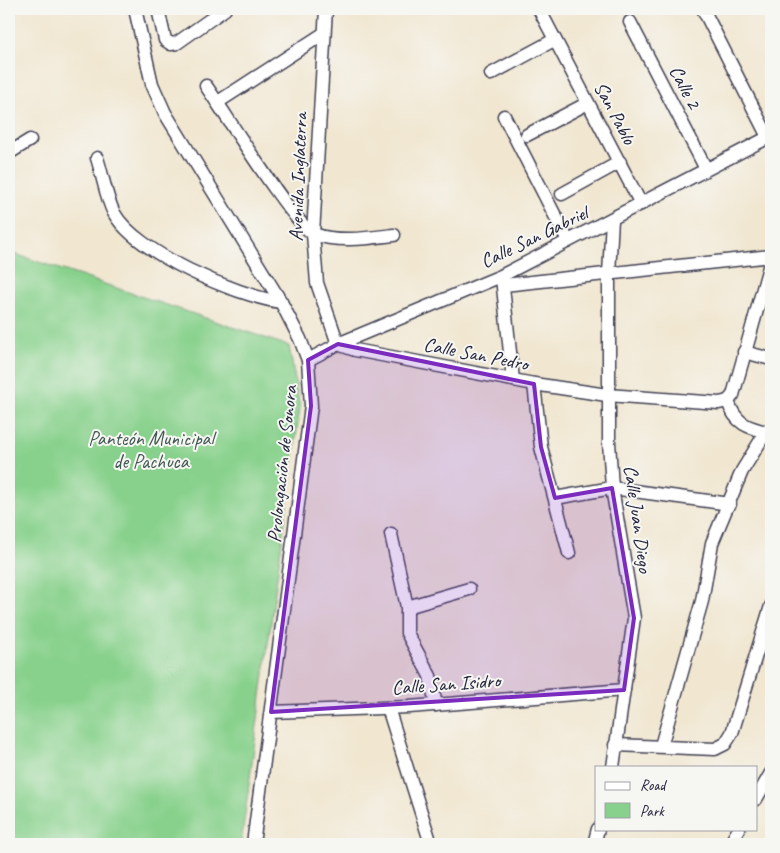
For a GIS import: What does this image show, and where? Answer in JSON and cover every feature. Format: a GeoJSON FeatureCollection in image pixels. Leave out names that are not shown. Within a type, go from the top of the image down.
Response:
{"type":"FeatureCollection","features":[{"type":"Feature","properties":{"kind":"street","name":"Prolongación de Sonora"},"geometry":{"type":"LineString","coordinates":[[135,9],[152,84],[165,113],[280,302],[300,339],[308,360],[311,406],[253,844]]}},
{"type":"Feature","properties":{"kind":"street"},"geometry":{"type":"LineString","coordinates":[[158,9],[165,40],[171,44],[177,43],[224,9]]}},
{"type":"Feature","properties":{"kind":"street","name":"Avenida Inglaterra"},"geometry":{"type":"LineString","coordinates":[[326,9],[323,34],[313,234],[317,282],[338,344]]}},
{"type":"Feature","properties":{"kind":"street","name":"San Pablo"},"geometry":{"type":"LineString","coordinates":[[540,9],[554,40],[641,204]]}},
{"type":"Feature","properties":{"kind":"street"},"geometry":{"type":"LineString","coordinates":[[703,9],[770,136]]}},
{"type":"Feature","properties":{"kind":"street","name":"Calle 2"},"geometry":{"type":"LineString","coordinates":[[630,22],[706,169]]}},
{"type":"Feature","properties":{"kind":"street"},"geometry":{"type":"LineString","coordinates":[[218,102],[323,34]]}},
{"type":"Feature","properties":{"kind":"street"},"geometry":{"type":"LineString","coordinates":[[491,74],[554,40]]}},
{"type":"Feature","properties":{"kind":"street"},"geometry":{"type":"LineString","coordinates":[[206,86],[294,215],[313,234],[364,239],[394,235]]}},
{"type":"Feature","properties":{"kind":"street"},"geometry":{"type":"LineString","coordinates":[[527,135],[588,103]]}},
{"type":"Feature","properties":{"kind":"street"},"geometry":{"type":"LineString","coordinates":[[504,116],[568,241]]}},
{"type":"Feature","properties":{"kind":"street","name":"Calle San Gabriel"},"geometry":{"type":"LineString","coordinates":[[308,360],[338,344],[503,280],[568,241],[770,136]]}},
{"type":"Feature","properties":{"kind":"street"},"geometry":{"type":"LineString","coordinates":[[9,152],[30,140]]}},
{"type":"Feature","properties":{"kind":"street"},"geometry":{"type":"LineString","coordinates":[[97,158],[114,214],[134,236],[184,269],[263,300],[280,302]]}},
{"type":"Feature","properties":{"kind":"street"},"geometry":{"type":"LineString","coordinates":[[562,194],[620,162]]}},
{"type":"Feature","properties":{"kind":"street","name":"Calle Juan Diego"},"geometry":{"type":"LineString","coordinates":[[612,219],[608,274],[608,395],[612,488],[634,618],[613,766]]}},
{"type":"Feature","properties":{"kind":"street"},"geometry":{"type":"LineString","coordinates":[[513,380],[503,280],[608,274],[771,256]]}},
{"type":"Feature","properties":{"kind":"street"},"geometry":{"type":"LineString","coordinates":[[661,746],[702,601],[712,543],[742,472],[769,433],[740,423],[732,414],[728,401],[734,394],[744,352],[771,260]]}},
{"type":"Feature","properties":{"kind":"street","name":"Calle San Pedro"},"geometry":{"type":"LineString","coordinates":[[338,344],[355,350],[534,384],[608,395],[719,403],[728,401]]}},
{"type":"Feature","properties":{"kind":"street"},"geometry":{"type":"LineString","coordinates":[[744,352],[771,359]]}},
{"type":"Feature","properties":{"kind":"street"},"geometry":{"type":"LineString","coordinates":[[534,384],[541,447],[569,553]]}},
{"type":"Feature","properties":{"kind":"street"},"geometry":{"type":"LineString","coordinates":[[555,498],[612,488],[730,504]]}},
{"type":"Feature","properties":{"kind":"street"},"geometry":{"type":"LineString","coordinates":[[391,534],[407,607],[407,633],[430,676],[436,704]]}},
{"type":"Feature","properties":{"kind":"street"},"geometry":{"type":"LineString","coordinates":[[407,607],[469,589]]}},
{"type":"Feature","properties":{"kind":"street"},"geometry":{"type":"LineString","coordinates":[[615,745],[714,749],[725,744],[732,733],[771,606]]}},
{"type":"Feature","properties":{"kind":"street","name":"Calle San Isidro"},"geometry":{"type":"LineString","coordinates":[[271,712],[409,707],[624,690]]}},
{"type":"Feature","properties":{"kind":"street"},"geometry":{"type":"LineString","coordinates":[[392,707],[431,844]]}},
{"type":"Feature","properties":{"kind":"street"},"geometry":{"type":"LineString","coordinates":[[758,796],[771,773]]}},
{"type":"Feature","properties":{"kind":"street"},"geometry":{"type":"LineString","coordinates":[[594,844],[598,830]]}},
{"type":"Feature","properties":{"kind":"street"},"geometry":{"type":"LineString","coordinates":[[730,844],[738,830]]}},
{"type":"Feature","properties":{"kind":"highlighted area"},"geometry":{"type":"Polygon","coordinates":[[[338,344],[534,384],[541,447],[555,498],[612,488],[634,618],[624,690],[271,712],[311,406],[308,360],[338,344]]]}},
{"type":"Feature","properties":{"kind":"green space","name":"Panteón Municipal de Pachuca"},"geometry":{"type":"Polygon","coordinates":[[[9,252],[289,346],[300,408],[241,844],[9,844],[9,252]]]}}]}
